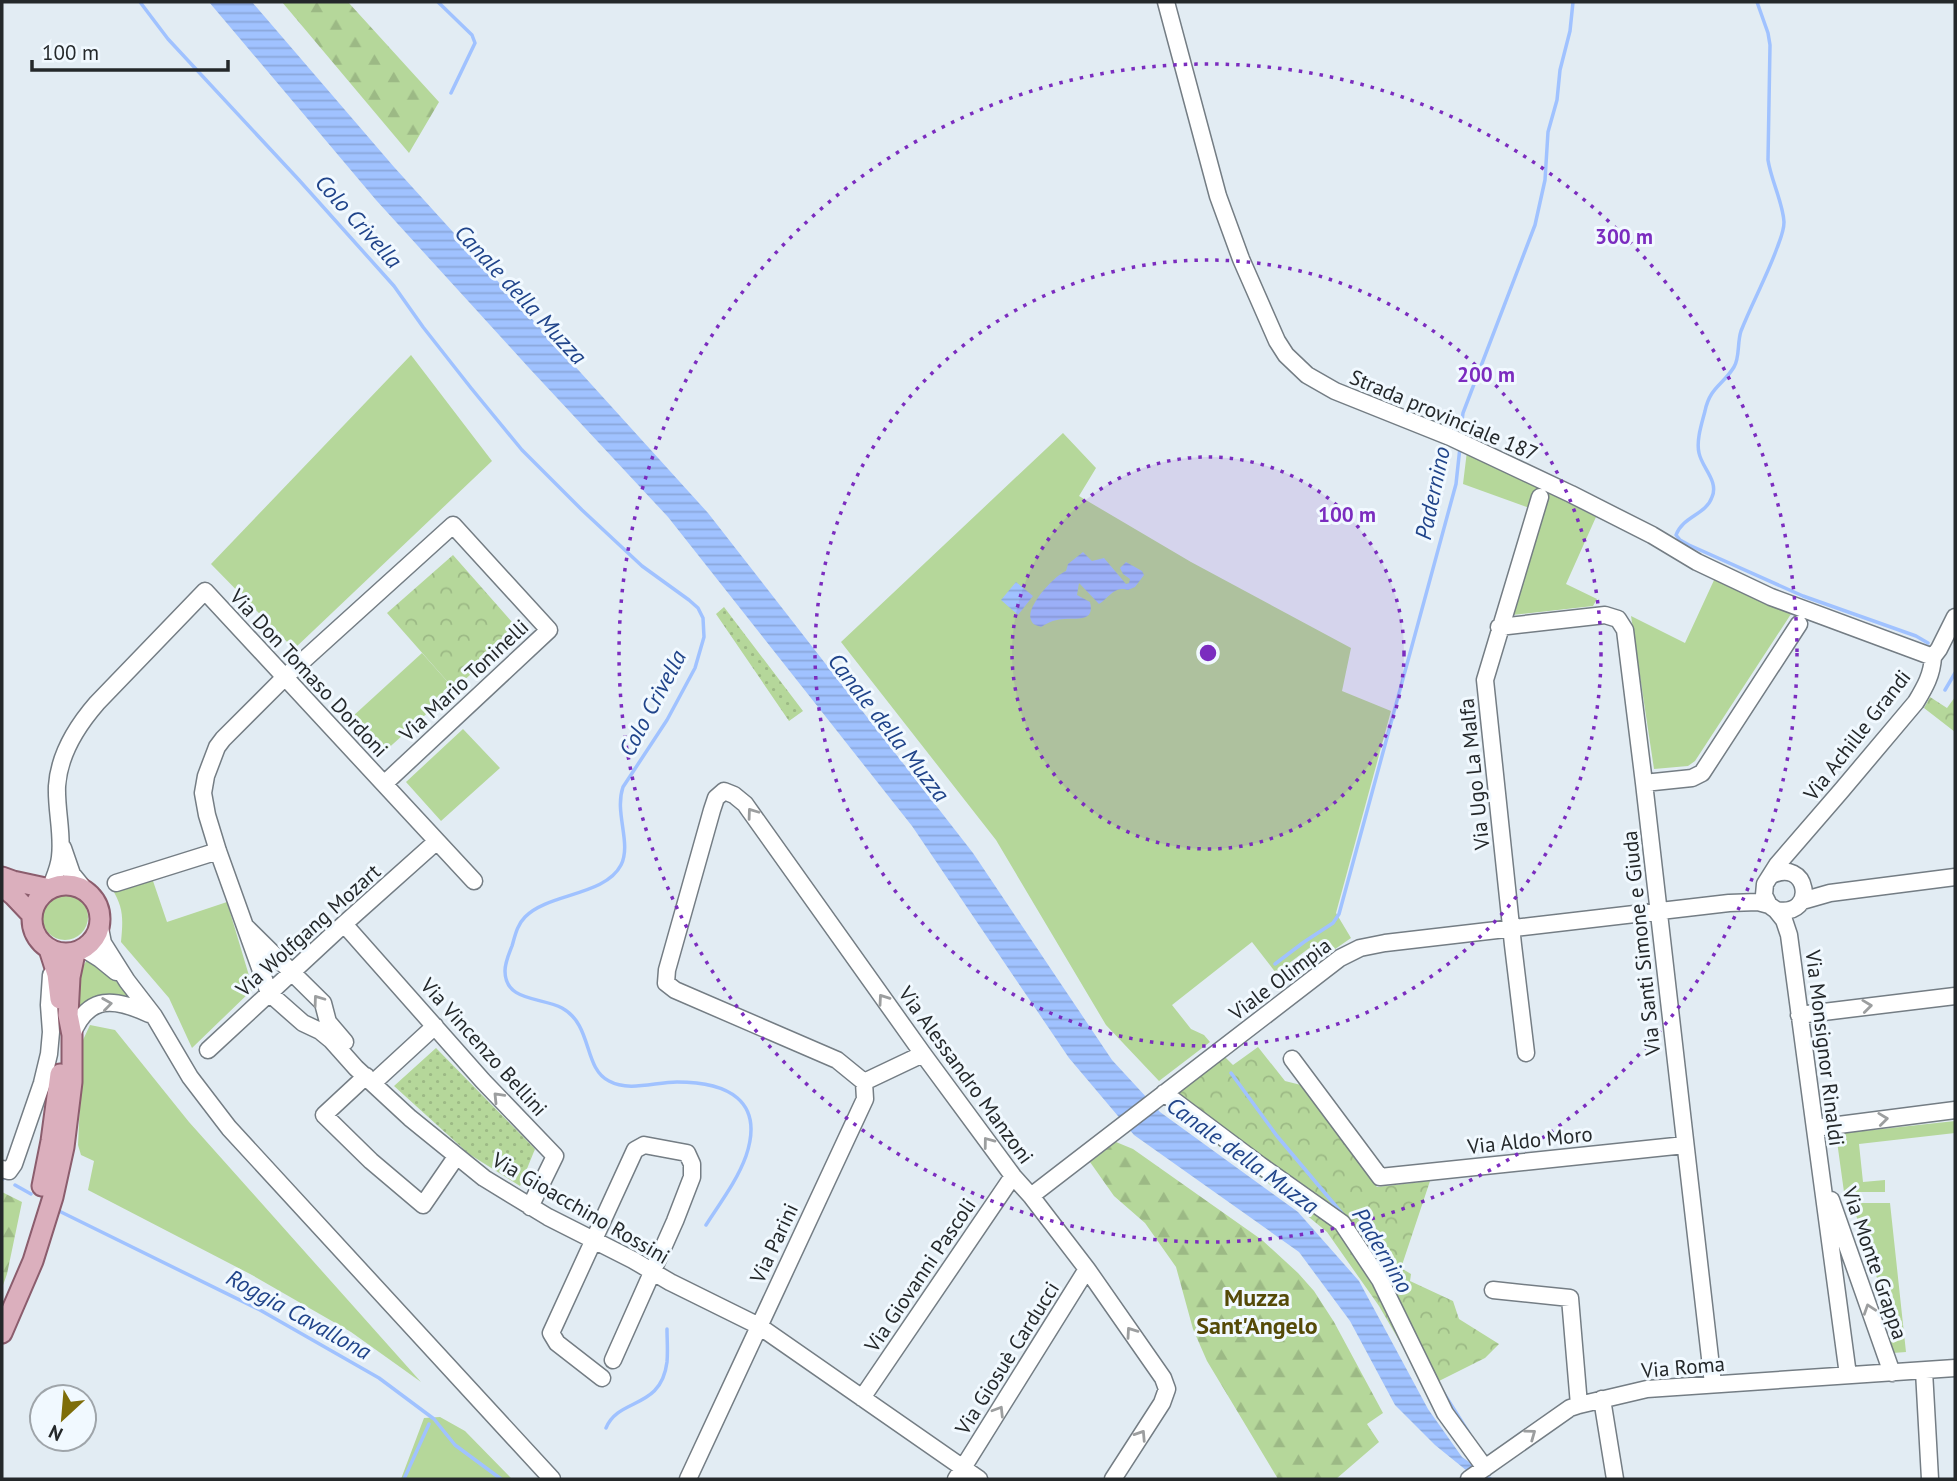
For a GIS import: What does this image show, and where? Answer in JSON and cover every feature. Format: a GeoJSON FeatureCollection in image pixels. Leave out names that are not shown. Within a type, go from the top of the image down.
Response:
{"type":"FeatureCollection","features":[{"type":"Feature","properties":{"kind":"main road"},"geometry":{"type":"LineString","coordinates":[[2,877],[50,888],[67,884],[85,890],[99,906],[100,928],[94,940],[79,951],[50,955]]}},
{"type":"Feature","properties":{"kind":"main road"},"geometry":{"type":"LineString","coordinates":[[2,886],[32,915]]}},
{"type":"Feature","properties":{"kind":"main road"},"geometry":{"type":"LineString","coordinates":[[5,1324],[41,1190],[59,1078],[62,1015],[57,974],[50,955],[33,928],[32,915],[37,900],[50,888]]}},
{"type":"Feature","properties":{"kind":"main road"},"geometry":{"type":"LineString","coordinates":[[5,1324],[33,1261],[53,1197],[64,1147],[72,1082],[72,1035],[68,1014],[70,977],[79,951]]}},
{"type":"Feature","properties":{"kind":"street","name":"Strada provinciale 187"},"geometry":{"type":"LineString","coordinates":[[1166,2],[1218,196],[1251,283],[1277,341],[1286,355],[1307,375],[1320,384],[1463,443],[1571,494],[1697,562],[1771,597],[1933,657]]}},
{"type":"Feature","properties":{"kind":"street","name":"Via Ugo La Malfa"},"geometry":{"type":"LineString","coordinates":[[1526,1053],[1485,680],[1540,497]]}},
{"type":"Feature","properties":{"kind":"street","name":"Via Mario Toninelli"},"geometry":{"type":"LineString","coordinates":[[285,677],[453,525],[549,630],[384,784]]}},
{"type":"Feature","properties":{"kind":"street","name":"Via Don Tomaso Dordoni"},"geometry":{"type":"LineString","coordinates":[[50,888],[60,860],[57,785],[64,755],[97,703],[205,591],[474,881]]}},
{"type":"Feature","properties":{"kind":"street","name":"Via Santi Simone e Giuda"},"geometry":{"type":"LineString","coordinates":[[1500,627],[1605,615],[1613,616],[1625,630],[1713,1384]]}},
{"type":"Feature","properties":{"kind":"street","name":"Via Achille Grandi"},"geometry":{"type":"LineString","coordinates":[[1768,880],[1777,865],[1916,702],[1932,670],[1933,657],[1955,617]]}},
{"type":"Feature","properties":{"kind":"street"},"geometry":{"type":"LineString","coordinates":[[1644,783],[1692,778],[1702,773],[1799,624]]}},
{"type":"Feature","properties":{"kind":"street"},"geometry":{"type":"LineString","coordinates":[[269,993],[218,851],[203,793],[206,776],[222,739],[285,677]]}},
{"type":"Feature","properties":{"kind":"street","name":"Via Alessandro Manzoni"},"geometry":{"type":"LineString","coordinates":[[864,1082],[837,1060],[675,990],[666,983],[667,970],[712,810],[716,798],[724,791],[745,804],[923,1054],[1013,1176],[1087,1269],[1164,1378],[1167,1390],[1162,1403],[1113,1479]]}},
{"type":"Feature","properties":{"kind":"street"},"geometry":{"type":"LineString","coordinates":[[1799,905],[1804,894],[1794,860],[1803,834]]}},
{"type":"Feature","properties":{"kind":"street","name":"Via Don Tomaso Dordoni"},"geometry":{"type":"LineString","coordinates":[[61,838],[72,874],[85,890]]}},
{"type":"Feature","properties":{"kind":"street","name":"Via Wolfgang Mozart"},"geometry":{"type":"LineString","coordinates":[[208,1050],[437,841]]}},
{"type":"Feature","properties":{"kind":"street"},"geometry":{"type":"LineString","coordinates":[[116,883],[218,851]]}},
{"type":"Feature","properties":{"kind":"street"},"geometry":{"type":"LineString","coordinates":[[1830,893],[1786,871],[1778,872],[1768,880],[1765,895],[1773,907],[1786,911],[1830,893],[1955,877]]}},
{"type":"Feature","properties":{"kind":"street","name":"Viale Olimpia"},"geometry":{"type":"LineString","coordinates":[[1729,902],[1768,880]]}},
{"type":"Feature","properties":{"kind":"street","name":"Viale Olimpia"},"geometry":{"type":"LineString","coordinates":[[1031,1196],[1279,1004],[1350,952],[1360,948],[1729,902],[1758,902],[1773,907]]}},
{"type":"Feature","properties":{"kind":"street","name":"Via Monsignor Rinaldi"},"geometry":{"type":"LineString","coordinates":[[1789,935],[1792,915],[1799,905]]}},
{"type":"Feature","properties":{"kind":"street","name":"Via Monsignor Rinaldi"},"geometry":{"type":"LineString","coordinates":[[1773,907],[1784,920],[1789,935],[1820,1166]]}},
{"type":"Feature","properties":{"kind":"street","name":"Via Vincenzo Bellini"},"geometry":{"type":"LineString","coordinates":[[344,924],[483,1081],[555,1156],[530,1207]]}},
{"type":"Feature","properties":{"kind":"street","name":"Via Gioacchino Rossini"},"geometry":{"type":"LineString","coordinates":[[244,925],[323,1003],[328,1022],[362,1063],[370,1079]]}},
{"type":"Feature","properties":{"kind":"street"},"geometry":{"type":"LineString","coordinates":[[100,928],[103,943],[127,981],[154,1016],[190,1077],[229,1128],[552,1479]]}},
{"type":"Feature","properties":{"kind":"street"},"geometry":{"type":"LineString","coordinates":[[79,951],[100,959],[127,981]]}},
{"type":"Feature","properties":{"kind":"street"},"geometry":{"type":"LineString","coordinates":[[2,1169],[9,1171],[14,1164],[42,1083],[49,1054],[50,955]]}},
{"type":"Feature","properties":{"kind":"street","name":"Via Gioacchino Rossini"},"geometry":{"type":"LineString","coordinates":[[269,993],[303,1023],[331,1040],[356,1068],[456,1157],[484,1178],[530,1207],[759,1326],[862,1398],[960,1474],[979,1479]]}},
{"type":"Feature","properties":{"kind":"street"},"geometry":{"type":"LineString","coordinates":[[1799,1015],[1955,996]]}},
{"type":"Feature","properties":{"kind":"street"},"geometry":{"type":"LineString","coordinates":[[72,1035],[85,1011],[109,1002],[126,1003],[154,1016]]}},
{"type":"Feature","properties":{"kind":"street"},"geometry":{"type":"LineString","coordinates":[[435,1026],[324,1115],[371,1161],[423,1205],[456,1157]]}},
{"type":"Feature","properties":{"kind":"street"},"geometry":{"type":"LineString","coordinates":[[864,1082],[923,1054]]}},
{"type":"Feature","properties":{"kind":"street","name":"Via Aldo Moro"},"geometry":{"type":"LineString","coordinates":[[1292,1059],[1380,1177],[1685,1144]]}},
{"type":"Feature","properties":{"kind":"street","name":"Via Parini"},"geometry":{"type":"LineString","coordinates":[[694,1477],[759,1326],[864,1100],[864,1082]]}},
{"type":"Feature","properties":{"kind":"street"},"geometry":{"type":"LineString","coordinates":[[1161,1095],[1342,1223],[1380,1280],[1445,1413],[1485,1468]]}},
{"type":"Feature","properties":{"kind":"street"},"geometry":{"type":"LineString","coordinates":[[1815,1128],[1955,1110]]}},
{"type":"Feature","properties":{"kind":"street"},"geometry":{"type":"LineString","coordinates":[[602,1378],[557,1343],[551,1333],[635,1150],[644,1145],[687,1153],[692,1164],[692,1177],[613,1360]]}},
{"type":"Feature","properties":{"kind":"street"},"geometry":{"type":"LineString","coordinates":[[1820,1166],[1848,1375]]}},
{"type":"Feature","properties":{"kind":"street","name":"Via Monte Grappa"},"geometry":{"type":"LineString","coordinates":[[1820,1166],[1892,1373]]}},
{"type":"Feature","properties":{"kind":"street","name":"Via Giovanni Pascoli"},"geometry":{"type":"LineString","coordinates":[[862,1398],[1013,1176]]}},
{"type":"Feature","properties":{"kind":"street","name":"Via Giosuè Carducci"},"geometry":{"type":"LineString","coordinates":[[960,1474],[1087,1269]]}},
{"type":"Feature","properties":{"kind":"street"},"geometry":{"type":"LineString","coordinates":[[1493,1290],[1570,1298],[1579,1405]]}},
{"type":"Feature","properties":{"kind":"street","name":"Via Roma"},"geometry":{"type":"LineString","coordinates":[[1469,1479],[1554,1418],[1579,1405],[1602,1399],[1647,1390],[1713,1384],[1955,1368]]}},
{"type":"Feature","properties":{"kind":"street"},"geometry":{"type":"LineString","coordinates":[[1924,1371],[1930,1479]]}},
{"type":"Feature","properties":{"kind":"street"},"geometry":{"type":"LineString","coordinates":[[1602,1399],[1615,1479]]}},
{"type":"Feature","properties":{"kind":"green space"},"geometry":{"type":"Polygon","coordinates":[[[282,2],[348,2],[439,102],[409,153],[282,2]]]}},
{"type":"Feature","properties":{"kind":"green space"},"geometry":{"type":"Polygon","coordinates":[[[411,355],[492,461],[294,649],[211,564],[411,355]]]}},
{"type":"Feature","properties":{"kind":"green space"},"geometry":{"type":"Polygon","coordinates":[[[1063,433],[1096,468],[1079,496],[1191,562],[1351,648],[1342,691],[1391,711],[1336,913],[1351,938],[1325,956],[1316,943],[1276,973],[1252,942],[1172,1005],[1191,1029],[1204,1035],[1210,1042],[1159,1081],[1106,1025],[996,840],[841,642],[1063,433]]]}},
{"type":"Feature","properties":{"kind":"green space"},"geometry":{"type":"Polygon","coordinates":[[[1467,451],[1596,517],[1566,584],[1597,599],[1593,606],[1512,615],[1543,513],[1463,484],[1467,451]]]}},
{"type":"Feature","properties":{"kind":"green space"},"geometry":{"type":"Polygon","coordinates":[[[453,555],[520,631],[454,689],[387,613],[453,555]]]}},
{"type":"Feature","properties":{"kind":"green space"},"geometry":{"type":"Polygon","coordinates":[[[1715,578],[1791,614],[1695,761],[1688,766],[1654,769],[1631,616],[1685,643],[1715,578]]]}},
{"type":"Feature","properties":{"kind":"green space"},"geometry":{"type":"Polygon","coordinates":[[[724,607],[803,711],[789,721],[716,614],[724,607]]]}},
{"type":"Feature","properties":{"kind":"green space"},"geometry":{"type":"Polygon","coordinates":[[[422,653],[454,689],[383,753],[352,717],[422,653]]]}},
{"type":"Feature","properties":{"kind":"green space"},"geometry":{"type":"Polygon","coordinates":[[[1930,697],[1947,708],[1955,697],[1955,732],[1924,708],[1930,697]]]}},
{"type":"Feature","properties":{"kind":"green space"},"geometry":{"type":"Polygon","coordinates":[[[463,729],[500,768],[441,821],[406,782],[463,729]]]}},
{"type":"Feature","properties":{"kind":"green space"},"geometry":{"type":"Polygon","coordinates":[[[152,878],[167,922],[227,902],[253,989],[192,1048],[169,998],[121,942],[122,914],[112,889],[152,878]]]}},
{"type":"Feature","properties":{"kind":"green space"},"geometry":{"type":"Polygon","coordinates":[[[65,894],[81,901],[88,917],[81,933],[65,940],[49,933],[42,917],[49,901],[65,894]]]}},
{"type":"Feature","properties":{"kind":"green space"},"geometry":{"type":"Polygon","coordinates":[[[87,960],[106,972],[131,999],[75,1013],[75,978],[87,960]]]}},
{"type":"Feature","properties":{"kind":"green space"},"geometry":{"type":"Polygon","coordinates":[[[90,1025],[115,1030],[189,1122],[421,1382],[351,1332],[252,1275],[88,1190],[94,1161],[81,1155],[78,1145],[83,1040],[90,1025]]]}},
{"type":"Feature","properties":{"kind":"green space"},"geometry":{"type":"Polygon","coordinates":[[[1258,1047],[1285,1081],[1305,1086],[1377,1187],[1430,1181],[1401,1268],[1411,1274],[1410,1281],[1453,1301],[1459,1319],[1499,1344],[1485,1358],[1423,1389],[1407,1354],[1379,1306],[1327,1232],[1264,1180],[1169,1109],[1173,1094],[1224,1056],[1233,1065],[1258,1047]]]}},
{"type":"Feature","properties":{"kind":"green space"},"geometry":{"type":"Polygon","coordinates":[[[436,1048],[535,1149],[520,1186],[469,1154],[394,1086],[436,1048]]]}},
{"type":"Feature","properties":{"kind":"green space"},"geometry":{"type":"Polygon","coordinates":[[[1955,1121],[1955,1133],[1859,1144],[1863,1182],[1885,1180],[1885,1192],[1844,1192],[1836,1134],[1955,1121]]]}},
{"type":"Feature","properties":{"kind":"green space"},"geometry":{"type":"Polygon","coordinates":[[[1116,1142],[1133,1149],[1262,1240],[1314,1291],[1334,1322],[1383,1413],[1367,1424],[1379,1442],[1336,1479],[1278,1479],[1207,1361],[1193,1329],[1176,1267],[1145,1223],[1114,1196],[1090,1162],[1116,1142]]]}},
{"type":"Feature","properties":{"kind":"green space"},"geometry":{"type":"Polygon","coordinates":[[[2,1192],[22,1202],[2,1288],[2,1192]]]}},
{"type":"Feature","properties":{"kind":"green space"},"geometry":{"type":"Polygon","coordinates":[[[1852,1203],[1890,1203],[1906,1352],[1893,1353],[1887,1336],[1895,1332],[1852,1203]]]}},
{"type":"Feature","properties":{"kind":"green space"},"geometry":{"type":"Polygon","coordinates":[[[440,1417],[465,1431],[512,1479],[401,1479],[424,1418],[440,1417]]]}},
{"type":"Feature","properties":{"kind":"water"},"geometry":{"type":"Polygon","coordinates":[[[209,2],[252,2],[394,167],[708,513],[973,853],[1112,1060],[1160,1112],[1298,1212],[1359,1281],[1428,1409],[1462,1457],[1492,1478],[1498,1479],[1477,1479],[1435,1445],[1395,1405],[1350,1321],[1299,1252],[1134,1135],[1069,1058],[912,826],[668,517],[376,200],[209,2]]]}},
{"type":"Feature","properties":{"kind":"water"},"geometry":{"type":"Polygon","coordinates":[[[1083,552],[1092,561],[1104,558],[1126,584],[1130,579],[1120,568],[1126,562],[1144,575],[1135,587],[1128,590],[1119,589],[1099,604],[1079,583],[1077,595],[1090,602],[1091,609],[1086,617],[1055,620],[1041,627],[1034,624],[1030,614],[1032,607],[1049,585],[1066,571],[1068,564],[1083,552]]]}},
{"type":"Feature","properties":{"kind":"water"},"geometry":{"type":"Polygon","coordinates":[[[1016,582],[1033,596],[1018,615],[1001,600],[1016,582]]]}},
{"type":"Feature","properties":{"kind":"waterway","name":"Colo Crivella"},"geometry":{"type":"LineString","coordinates":[[140,2],[168,39],[394,286],[423,327],[522,450],[642,566],[698,608],[703,618],[704,637],[695,668],[667,720],[623,787],[620,807],[625,847],[621,865],[602,883],[547,903],[525,917],[517,931],[505,971],[511,988],[518,993],[562,1008],[572,1015],[584,1035],[595,1066],[609,1081],[625,1086],[677,1082],[712,1086],[737,1098],[746,1108],[751,1137],[746,1156],[733,1183],[706,1225]]}},
{"type":"Feature","properties":{"kind":"waterway"},"geometry":{"type":"LineString","coordinates":[[438,2],[472,35],[475,43],[451,93]]}},
{"type":"Feature","properties":{"kind":"waterway","name":"Padernino"},"geometry":{"type":"LineString","coordinates":[[1460,436],[1463,413],[1535,225],[1545,180],[1548,132],[1557,100],[1573,2]]}},
{"type":"Feature","properties":{"kind":"waterway"},"geometry":{"type":"LineString","coordinates":[[1757,2],[1770,45],[1768,160],[1782,207],[1783,229],[1741,331],[1736,363],[1710,397],[1702,421],[1698,448],[1713,485],[1712,497],[1705,508],[1684,524],[1676,535],[1689,545],[1803,596],[1916,636],[1928,643]]}},
{"type":"Feature","properties":{"kind":"waterway","name":"Padernino"},"geometry":{"type":"LineString","coordinates":[[1275,964],[1333,923],[1339,914],[1456,484],[1460,447]]}},
{"type":"Feature","properties":{"kind":"waterway"},"geometry":{"type":"LineString","coordinates":[[1945,690],[1955,673]]}},
{"type":"Feature","properties":{"kind":"waterway","name":"Padernino"},"geometry":{"type":"LineString","coordinates":[[1231,1073],[1277,1136],[1345,1217]]}},
{"type":"Feature","properties":{"kind":"waterway","name":"Roggia Cavallona"},"geometry":{"type":"LineString","coordinates":[[15,1185],[31,1194]]}},
{"type":"Feature","properties":{"kind":"waterway","name":"Roggia Cavallona"},"geometry":{"type":"LineString","coordinates":[[59,1211],[260,1310],[379,1378],[434,1419],[455,1445],[501,1479]]}},
{"type":"Feature","properties":{"kind":"waterway","name":"Colo Crivella"},"geometry":{"type":"LineString","coordinates":[[606,1428],[620,1411],[657,1388],[667,1362],[667,1329]]}},
{"type":"Feature","properties":{"kind":"waterway","name":"Padernino"},"geometry":{"type":"LineString","coordinates":[[1443,1392],[1469,1433]]}},
{"type":"Feature","properties":{"kind":"waterway"},"geometry":{"type":"LineString","coordinates":[[404,1479],[429,1424]]}},
{"type":"Feature","properties":{"kind":"district","name":"Muzza Sant'Angelo"},"geometry":{"type":"Point","coordinates":[1257,1311]}},
{"type":"Feature","properties":{"kind":"water label","name":"Canale della Muzza"},"geometry":{"type":"Point","coordinates":[521,294]}},
{"type":"Feature","properties":{"kind":"water label","name":"Canale della Muzza"},"geometry":{"type":"Point","coordinates":[889,727]}},
{"type":"Feature","properties":{"kind":"water label","name":"Canale della Muzza"},"geometry":{"type":"Point","coordinates":[1243,1155]}}]}
